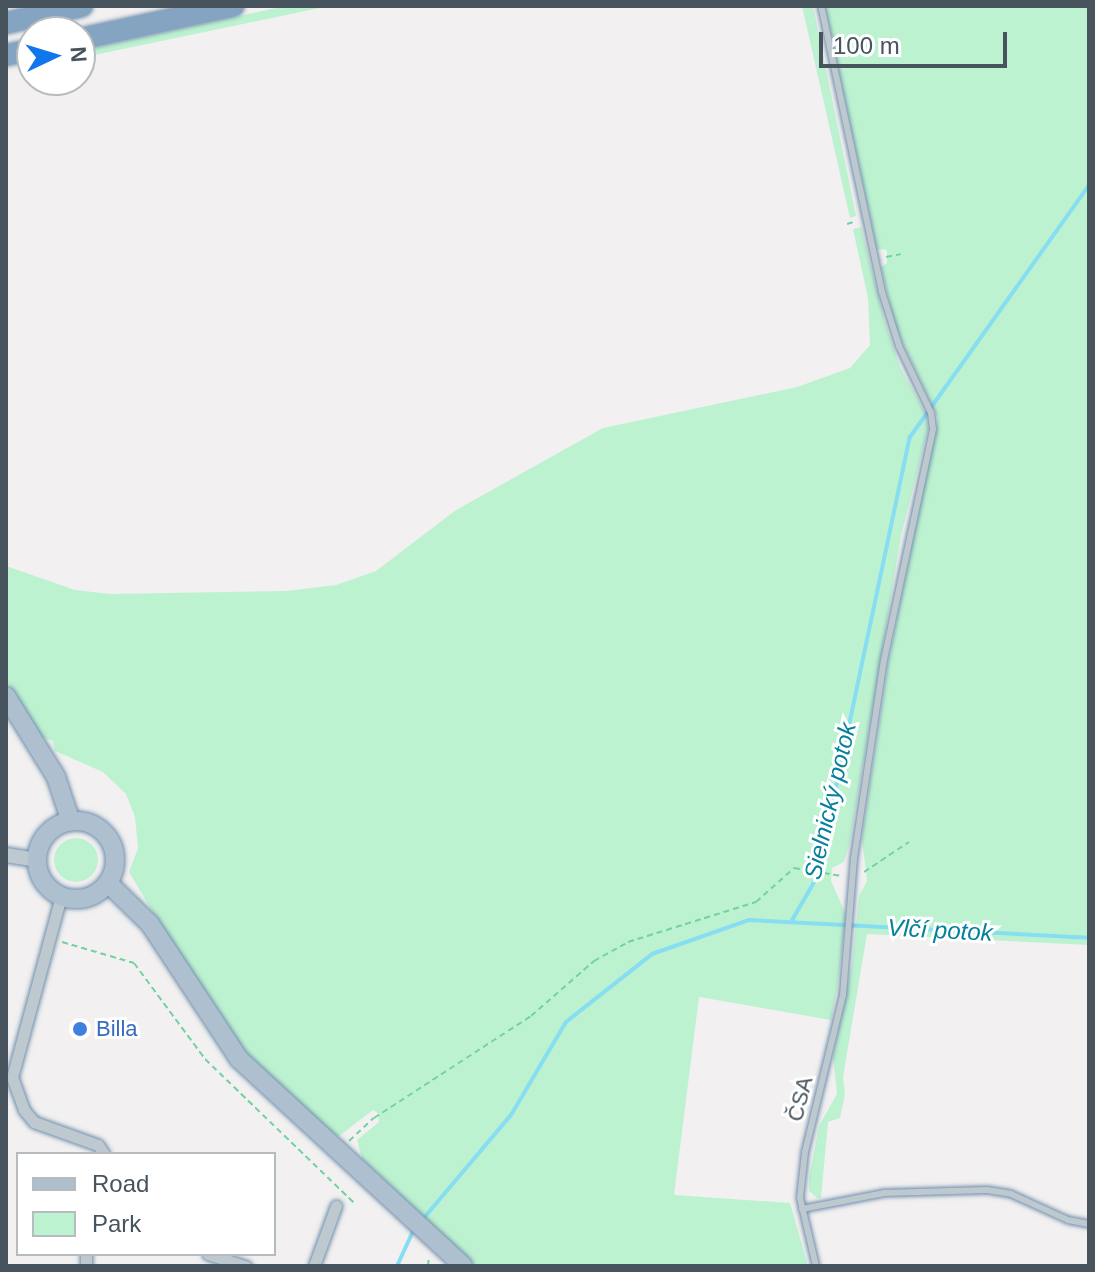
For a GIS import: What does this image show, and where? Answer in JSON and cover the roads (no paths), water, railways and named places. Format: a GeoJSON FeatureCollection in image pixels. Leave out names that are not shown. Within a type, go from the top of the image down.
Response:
{"type":"FeatureCollection","features":[{"type":"Feature","properties":{"kind":"highway"},"geometry":{"type":"LineString","coordinates":[[6,23],[82,6]]}},
{"type":"Feature","properties":{"kind":"highway"},"geometry":{"type":"LineString","coordinates":[[96,36],[233,6]]}},
{"type":"Feature","properties":{"kind":"main road"},"geometry":{"type":"LineString","coordinates":[[6,696],[56,777],[71,822]]}},
{"type":"Feature","properties":{"kind":"main road"},"geometry":{"type":"LineString","coordinates":[[71,822],[93,825],[109,840],[115,862],[108,883],[83,899],[61,896],[44,882],[37,860],[51,830],[71,822]]}},
{"type":"Feature","properties":{"kind":"main road"},"geometry":{"type":"LineString","coordinates":[[108,883],[150,924],[239,1059],[336,1153],[463,1266]]}},
{"type":"Feature","properties":{"kind":"street"},"geometry":{"type":"LineString","coordinates":[[6,855],[37,860]]}},
{"type":"Feature","properties":{"kind":"street"},"geometry":{"type":"LineString","coordinates":[[61,896],[15,1059],[17,1095],[34,1122],[98,1145],[103,1152]]}},
{"type":"Feature","properties":{"kind":"street"},"geometry":{"type":"LineString","coordinates":[[314,1266],[336,1206]]}},
{"type":"Feature","properties":{"kind":"street"},"geometry":{"type":"LineString","coordinates":[[214,1256],[246,1266]]}},
{"type":"Feature","properties":{"kind":"lane","name":"ČSA"},"geometry":{"type":"LineString","coordinates":[[816,1266],[802,1209],[805,1152],[834,1042],[851,941],[853,876],[884,660],[933,429],[925,399],[899,346],[874,259],[821,6]]}},
{"type":"Feature","properties":{"kind":"lane"},"geometry":{"type":"LineString","coordinates":[[802,1209],[884,1193],[987,1190],[1011,1194],[1068,1220],[1089,1224]]}},
{"type":"Feature","properties":{"kind":"waterway","name":"Sielnický potok"},"geometry":{"type":"LineString","coordinates":[[791,922],[817,877],[910,437],[1089,185]]}},
{"type":"Feature","properties":{"kind":"waterway","name":"Sielnický potok"},"geometry":{"type":"LineString","coordinates":[[423,1219],[511,1115],[566,1022],[652,954],[749,920],[1089,938]]}},
{"type":"Feature","properties":{"kind":"waterway","name":"Sielnický potok"},"geometry":{"type":"LineString","coordinates":[[397,1266],[414,1229]]}},
{"type":"Feature","properties":{"kind":"place","name":"Billa"},"geometry":{"type":"Point","coordinates":[80,1029]}},
{"type":"Feature","properties":{"kind":"water label","name":"Vlčí potok"},"geometry":{"type":"Point","coordinates":[940,930]}}]}
